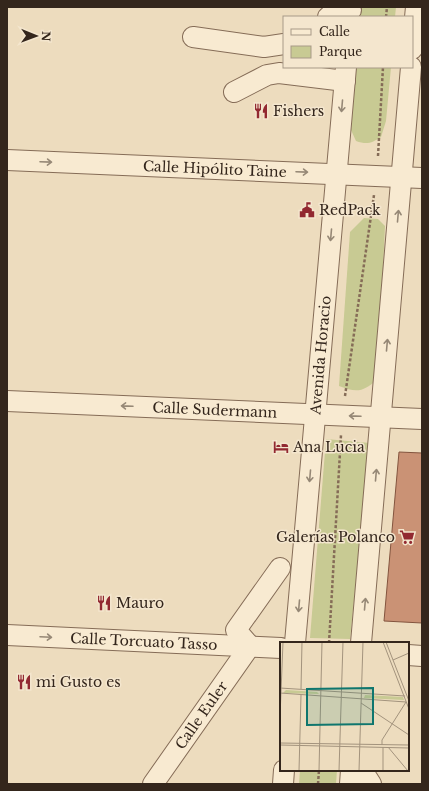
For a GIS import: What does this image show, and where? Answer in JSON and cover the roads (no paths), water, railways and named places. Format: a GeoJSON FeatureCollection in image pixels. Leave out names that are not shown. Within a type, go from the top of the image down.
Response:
{"type":"FeatureCollection","features":[{"type":"Feature","properties":{"kind":"street"},"geometry":{"type":"LineString","coordinates":[[413,38],[416,7]]}},
{"type":"Feature","properties":{"kind":"street"},"geometry":{"type":"LineString","coordinates":[[329,16],[338,10],[351,12]]}},
{"type":"Feature","properties":{"kind":"street"},"geometry":{"type":"LineString","coordinates":[[193,37],[264,47],[283,44]]}},
{"type":"Feature","properties":{"kind":"street"},"geometry":{"type":"LineString","coordinates":[[361,642],[410,68]]}},
{"type":"Feature","properties":{"kind":"street"},"geometry":{"type":"LineString","coordinates":[[234,92],[267,75],[279,73],[345,74]]}},
{"type":"Feature","properties":{"kind":"street","name":"Avenida Horacio"},"geometry":{"type":"LineString","coordinates":[[295,642],[345,74]]}},
{"type":"Feature","properties":{"kind":"street","name":"Calle Hipólito Taine"},"geometry":{"type":"LineString","coordinates":[[7,160],[422,178]]}},
{"type":"Feature","properties":{"kind":"street","name":"Calle Sudermann"},"geometry":{"type":"LineString","coordinates":[[7,401],[422,419]]}},
{"type":"Feature","properties":{"kind":"street"},"geometry":{"type":"LineString","coordinates":[[250,646],[236,630],[280,568]]}},
{"type":"Feature","properties":{"kind":"street","name":"Calle Torcuato Tasso"},"geometry":{"type":"LineString","coordinates":[[7,635],[280,648]]}},
{"type":"Feature","properties":{"kind":"street","name":"Calle Euler"},"geometry":{"type":"LineString","coordinates":[[153,784],[250,646]]}},
{"type":"Feature","properties":{"kind":"street"},"geometry":{"type":"LineString","coordinates":[[409,655],[422,656]]}},
{"type":"Feature","properties":{"kind":"street"},"geometry":{"type":"LineString","coordinates":[[283,784],[284,771]]}},
{"type":"Feature","properties":{"kind":"street"},"geometry":{"type":"LineString","coordinates":[[350,784],[351,771]]}},
{"type":"Feature","properties":{"kind":"street"},"geometry":{"type":"LineString","coordinates":[[363,771],[371,784]]}},
{"type":"Feature","properties":{"kind":"place","name":"Fishers"},"geometry":{"type":"Point","coordinates":[261,111]}},
{"type":"Feature","properties":{"kind":"place","name":"RedPack"},"geometry":{"type":"Point","coordinates":[307,210]}},
{"type":"Feature","properties":{"kind":"place","name":"Ana Lucia"},"geometry":{"type":"Point","coordinates":[281,447]}},
{"type":"Feature","properties":{"kind":"place","name":"Galerías Polanco"},"geometry":{"type":"Point","coordinates":[407,537]}},
{"type":"Feature","properties":{"kind":"place","name":"Mauro"},"geometry":{"type":"Point","coordinates":[104,603]}},
{"type":"Feature","properties":{"kind":"place","name":"mi Gusto es"},"geometry":{"type":"Point","coordinates":[24,682]}}]}
